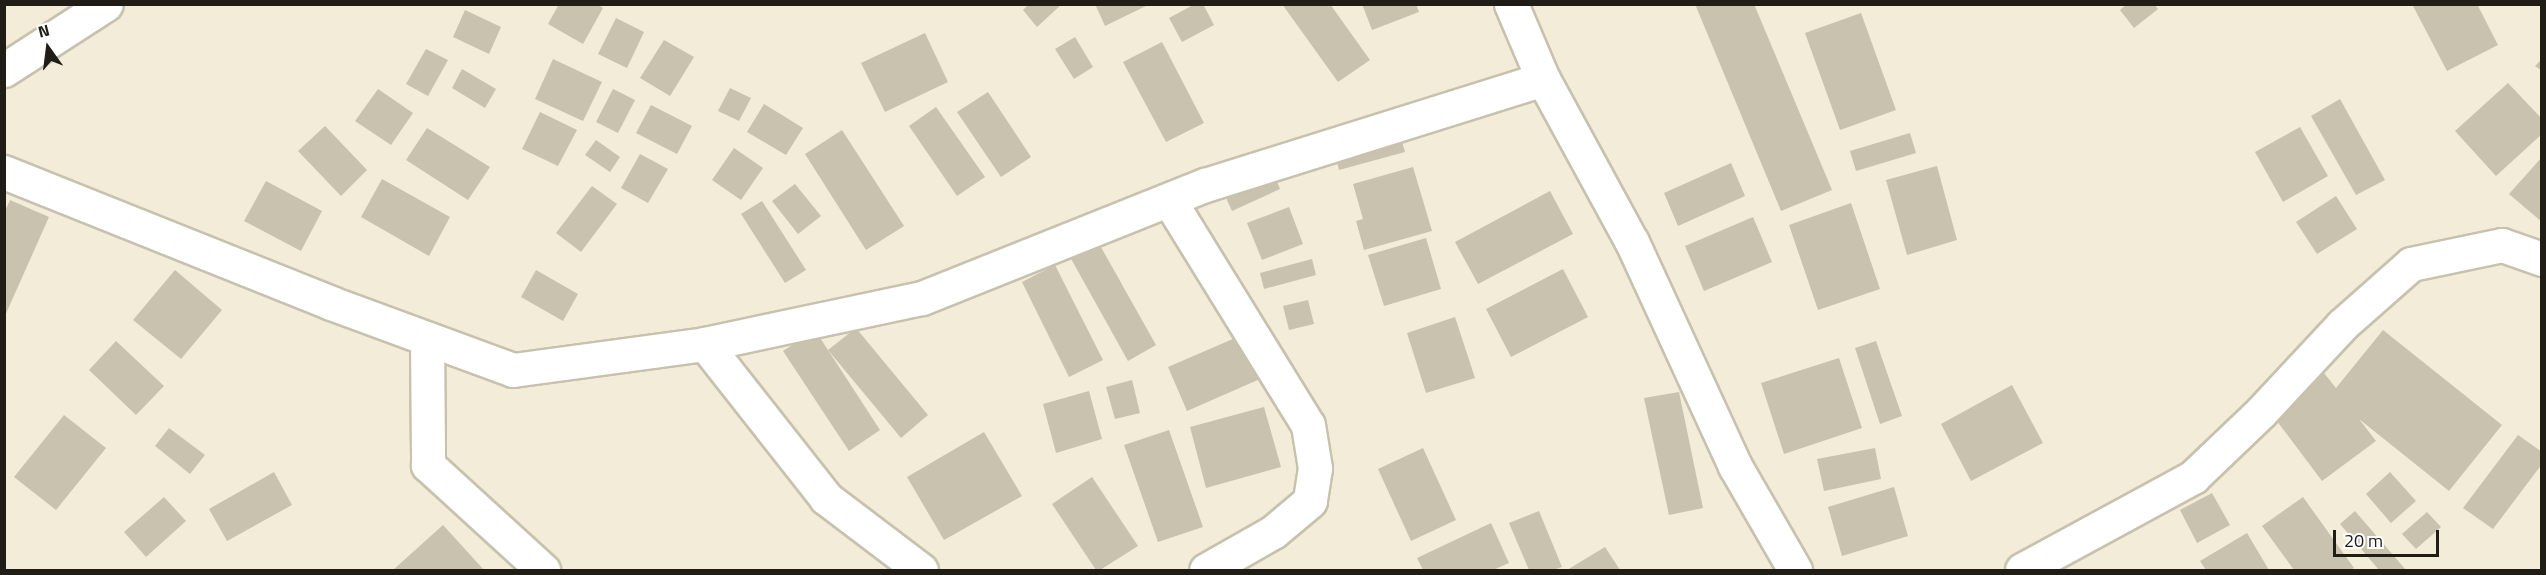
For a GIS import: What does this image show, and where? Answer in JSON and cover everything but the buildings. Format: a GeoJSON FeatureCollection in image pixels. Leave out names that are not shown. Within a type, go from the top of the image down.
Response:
{"type":"FeatureCollection","features":[{"type":"Feature","properties":{"kind":"street"},"geometry":{"type":"LineString","coordinates":[[4,70],[106,4]]}},
{"type":"Feature","properties":{"kind":"street"},"geometry":{"type":"LineString","coordinates":[[1511,4],[1543,79],[1632,242],[1735,466],[1795,570]]}},
{"type":"Feature","properties":{"kind":"street"},"geometry":{"type":"LineString","coordinates":[[4,172],[428,339],[513,370],[705,344],[922,298],[1169,200],[1543,79]]}},
{"type":"Feature","properties":{"kind":"street"},"geometry":{"type":"LineString","coordinates":[[1169,200],[1308,425],[1315,468],[1310,501],[1273,532],[1206,570]]}},
{"type":"Feature","properties":{"kind":"street"},"geometry":{"type":"LineString","coordinates":[[2022,570],[2193,477],[2261,412],[2342,325],[2411,264],[2502,245],[2541,259]]}},
{"type":"Feature","properties":{"kind":"street"},"geometry":{"type":"LineString","coordinates":[[428,339],[428,465],[543,570]]}},
{"type":"Feature","properties":{"kind":"street"},"geometry":{"type":"LineString","coordinates":[[705,344],[826,498],[921,570]]}}]}
